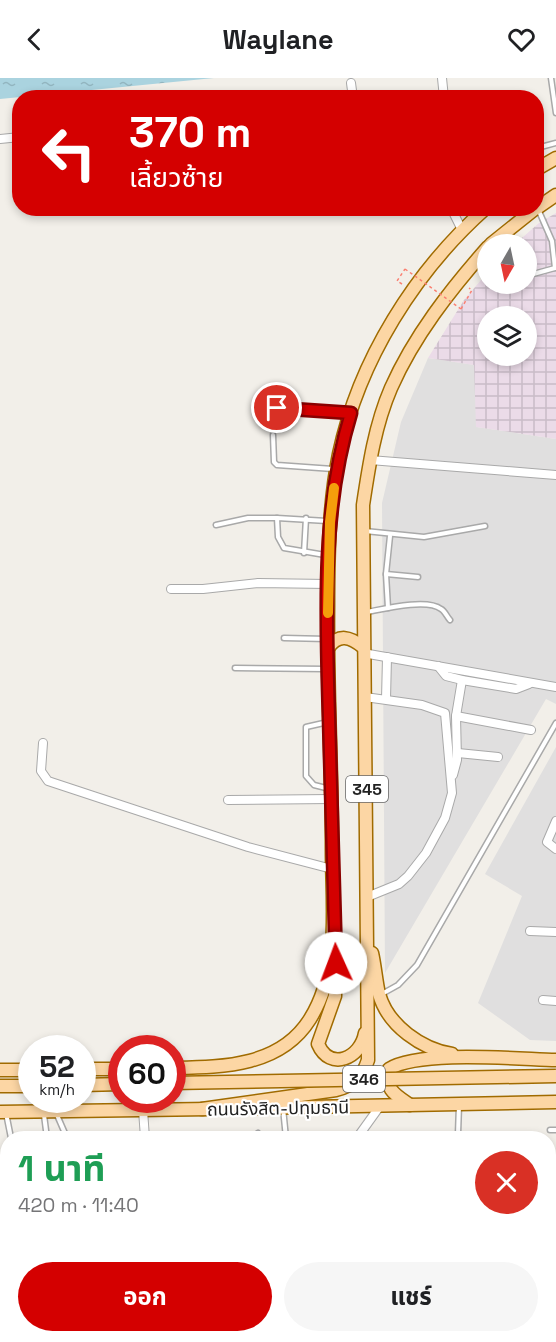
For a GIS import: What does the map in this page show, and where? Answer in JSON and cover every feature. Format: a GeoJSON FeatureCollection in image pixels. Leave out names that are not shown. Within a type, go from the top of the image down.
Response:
{"type":"FeatureCollection","features":[{"type":"Feature","properties":{"kind":"main road","name":"345"},"geometry":{"type":"LineString","coordinates":[[186,1067],[237,1065],[266,1057],[289,1041],[308,1022],[321,998],[330,964],[334,906],[328,584],[330,522],[336,469],[359,387],[390,324],[412,292],[462,230],[477,216]]}},
{"type":"Feature","properties":{"kind":"main road","name":"345"},"geometry":{"type":"LineString","coordinates":[[504,234],[527,216]]}},
{"type":"Feature","properties":{"kind":"main road","name":"345"},"geometry":{"type":"LineString","coordinates":[[202,1109],[350,1086],[362,1077],[368,1060],[366,999],[368,897],[361,531],[370,460],[391,388],[421,333],[459,279],[477,259]]}},
{"type":"Feature","properties":{"kind":"main road"},"geometry":{"type":"LineString","coordinates":[[328,644],[340,638],[352,639],[363,650]]}},
{"type":"Feature","properties":{"kind":"main road"},"geometry":{"type":"LineString","coordinates":[[334,906],[336,982],[332,1008],[318,1044],[322,1052],[330,1059],[342,1060],[359,1050],[367,1025],[366,999]]}},
{"type":"Feature","properties":{"kind":"main road"},"geometry":{"type":"LineString","coordinates":[[367,931],[380,995],[386,1011],[399,1027],[430,1049],[479,1059]]}},
{"type":"Feature","properties":{"kind":"main road"},"geometry":{"type":"LineString","coordinates":[[410,1105],[390,1092],[386,1082],[389,1069],[409,1060],[556,1060]]}},
{"type":"Feature","properties":{"kind":"main road"},"geometry":{"type":"LineString","coordinates":[[0,1070],[18,1070]]}},
{"type":"Feature","properties":{"kind":"main road","name":"ถนนรังสิต-ปทุมธานี"},"geometry":{"type":"LineString","coordinates":[[186,1083],[556,1076]]}},
{"type":"Feature","properties":{"kind":"main road"},"geometry":{"type":"LineString","coordinates":[[0,1086],[18,1086]]}},
{"type":"Feature","properties":{"kind":"main road","name":"ถนนรังสิต-ปทุมธานี"},"geometry":{"type":"LineString","coordinates":[[186,1109],[556,1102]]}},
{"type":"Feature","properties":{"kind":"main road","name":"ถนนรังสิต-ปทุมธานี"},"geometry":{"type":"LineString","coordinates":[[3,1112],[18,1112]]}},
{"type":"Feature","properties":{"kind":"street"},"geometry":{"type":"LineString","coordinates":[[351,83],[352,90]]}},
{"type":"Feature","properties":{"kind":"street"},"geometry":{"type":"LineString","coordinates":[[456,216],[462,230]]}},
{"type":"Feature","properties":{"kind":"street"},"geometry":{"type":"LineString","coordinates":[[277,408],[351,413]]}},
{"type":"Feature","properties":{"kind":"street"},"geometry":{"type":"LineString","coordinates":[[370,460],[556,475]]}},
{"type":"Feature","properties":{"kind":"street"},"geometry":{"type":"LineString","coordinates":[[171,589],[202,589],[258,583],[328,584]]}},
{"type":"Feature","properties":{"kind":"street"},"geometry":{"type":"LineString","coordinates":[[363,650],[387,657],[556,687]]}},
{"type":"Feature","properties":{"kind":"street"},"geometry":{"type":"LineString","coordinates":[[386,699],[387,657]]}},
{"type":"Feature","properties":{"kind":"street"},"geometry":{"type":"LineString","coordinates":[[438,666],[446,676],[462,680],[516,689],[530,684]]}},
{"type":"Feature","properties":{"kind":"street"},"geometry":{"type":"LineString","coordinates":[[451,779],[458,753],[456,716],[462,680]]}},
{"type":"Feature","properties":{"kind":"street"},"geometry":{"type":"LineString","coordinates":[[365,697],[432,707],[445,713],[452,793],[445,818],[426,853],[399,884],[368,897]]}},
{"type":"Feature","properties":{"kind":"street"},"geometry":{"type":"LineString","coordinates":[[456,716],[531,730]]}},
{"type":"Feature","properties":{"kind":"street"},"geometry":{"type":"LineString","coordinates":[[43,743],[41,771],[48,781],[248,847],[332,869]]}},
{"type":"Feature","properties":{"kind":"street"},"geometry":{"type":"LineString","coordinates":[[458,753],[498,757]]}},
{"type":"Feature","properties":{"kind":"street"},"geometry":{"type":"LineString","coordinates":[[228,800],[331,794]]}},
{"type":"Feature","properties":{"kind":"street"},"geometry":{"type":"LineString","coordinates":[[556,821],[547,842],[556,849]]}},
{"type":"Feature","properties":{"kind":"street"},"geometry":{"type":"LineString","coordinates":[[530,931],[556,932]]}},
{"type":"Feature","properties":{"kind":"street"},"geometry":{"type":"LineString","coordinates":[[543,1000],[556,1001]]}},
{"type":"Feature","properties":{"kind":"street"},"geometry":{"type":"LineString","coordinates":[[362,1131],[380,1106]]}},
{"type":"Feature","properties":{"kind":"street"},"geometry":{"type":"LineString","coordinates":[[143,1113],[145,1131]]}},
{"type":"Feature","properties":{"kind":"lane"},"geometry":{"type":"LineString","coordinates":[[551,78],[554,83],[556,113]]}},
{"type":"Feature","properties":{"kind":"lane"},"geometry":{"type":"LineString","coordinates":[[537,273],[556,268],[552,240],[541,216]]}},
{"type":"Feature","properties":{"kind":"lane"},"geometry":{"type":"LineString","coordinates":[[273,435],[274,462],[277,465],[336,469]]}},
{"type":"Feature","properties":{"kind":"lane"},"geometry":{"type":"LineString","coordinates":[[216,525],[248,518],[306,518],[330,522]]}},
{"type":"Feature","properties":{"kind":"lane"},"geometry":{"type":"LineString","coordinates":[[277,518],[280,546],[304,553],[329,555]]}},
{"type":"Feature","properties":{"kind":"lane"},"geometry":{"type":"LineString","coordinates":[[304,553],[306,518]]}},
{"type":"Feature","properties":{"kind":"lane"},"geometry":{"type":"LineString","coordinates":[[361,531],[390,536],[424,537],[485,526]]}},
{"type":"Feature","properties":{"kind":"lane"},"geometry":{"type":"LineString","coordinates":[[388,608],[386,574],[390,536]]}},
{"type":"Feature","properties":{"kind":"lane"},"geometry":{"type":"LineString","coordinates":[[386,574],[418,578]]}},
{"type":"Feature","properties":{"kind":"lane"},"geometry":{"type":"LineString","coordinates":[[363,612],[412,605],[438,607],[450,620]]}},
{"type":"Feature","properties":{"kind":"lane"},"geometry":{"type":"LineString","coordinates":[[284,638],[328,644]]}},
{"type":"Feature","properties":{"kind":"lane"},"geometry":{"type":"LineString","coordinates":[[235,668],[328,669]]}},
{"type":"Feature","properties":{"kind":"lane"},"geometry":{"type":"LineString","coordinates":[[329,721],[306,727],[306,776],[314,785],[331,794]]}},
{"type":"Feature","properties":{"kind":"lane"},"geometry":{"type":"LineString","coordinates":[[380,995],[398,985],[417,965],[556,723]]}},
{"type":"Feature","properties":{"kind":"lane"},"geometry":{"type":"LineString","coordinates":[[458,1131],[459,1104]]}},
{"type":"Feature","properties":{"kind":"lane"},"geometry":{"type":"LineString","coordinates":[[283,1108],[285,1131]]}},
{"type":"Feature","properties":{"kind":"lane"},"geometry":{"type":"LineString","coordinates":[[3,1112],[9,1131]]}},
{"type":"Feature","properties":{"kind":"lane"},"geometry":{"type":"LineString","coordinates":[[48,1131],[50,1113]]}},
{"type":"Feature","properties":{"kind":"lane"},"geometry":{"type":"LineString","coordinates":[[51,1113],[63,1131]]}},
{"type":"Feature","properties":{"kind":"lane"},"geometry":{"type":"LineString","coordinates":[[550,1130],[556,1130]]}},
{"type":"Feature","properties":{"kind":"path"},"geometry":{"type":"LineString","coordinates":[[412,292],[397,281],[405,269],[461,309],[472,290],[459,279]]}},
{"type":"Feature","properties":{"kind":"shaded area"},"geometry":{"type":"Polygon","coordinates":[[[556,213],[556,439],[476,427],[474,365],[428,358],[464,300],[477,285],[477,294],[537,294],[537,234],[526,234],[556,213]]]}},
{"type":"Feature","properties":{"kind":"shaded area"},"geometry":{"type":"Polygon","coordinates":[[[428,358],[475,365],[477,427],[556,439],[556,704],[546,699],[385,973],[382,503],[401,422],[428,358]]]}},
{"type":"Feature","properties":{"kind":"shaded area"},"geometry":{"type":"Polygon","coordinates":[[[556,747],[556,1041],[530,1040],[478,1003],[522,896],[485,874],[556,747]]]}},
{"type":"Feature","properties":{"kind":"water"},"geometry":{"type":"Polygon","coordinates":[[[0,78],[214,78],[92,90],[12,90],[12,98],[0,99],[0,78]]]}},
{"type":"Feature","properties":{"kind":"slow traffic"},"geometry":{"type":"LineString","coordinates":[[328,613],[330,522],[334,488]]}},
{"type":"Feature","properties":{"kind":"route"},"geometry":{"type":"LineString","coordinates":[[277,408],[351,413],[336,469],[330,522],[328,584],[328,681],[336,963]]}}]}
